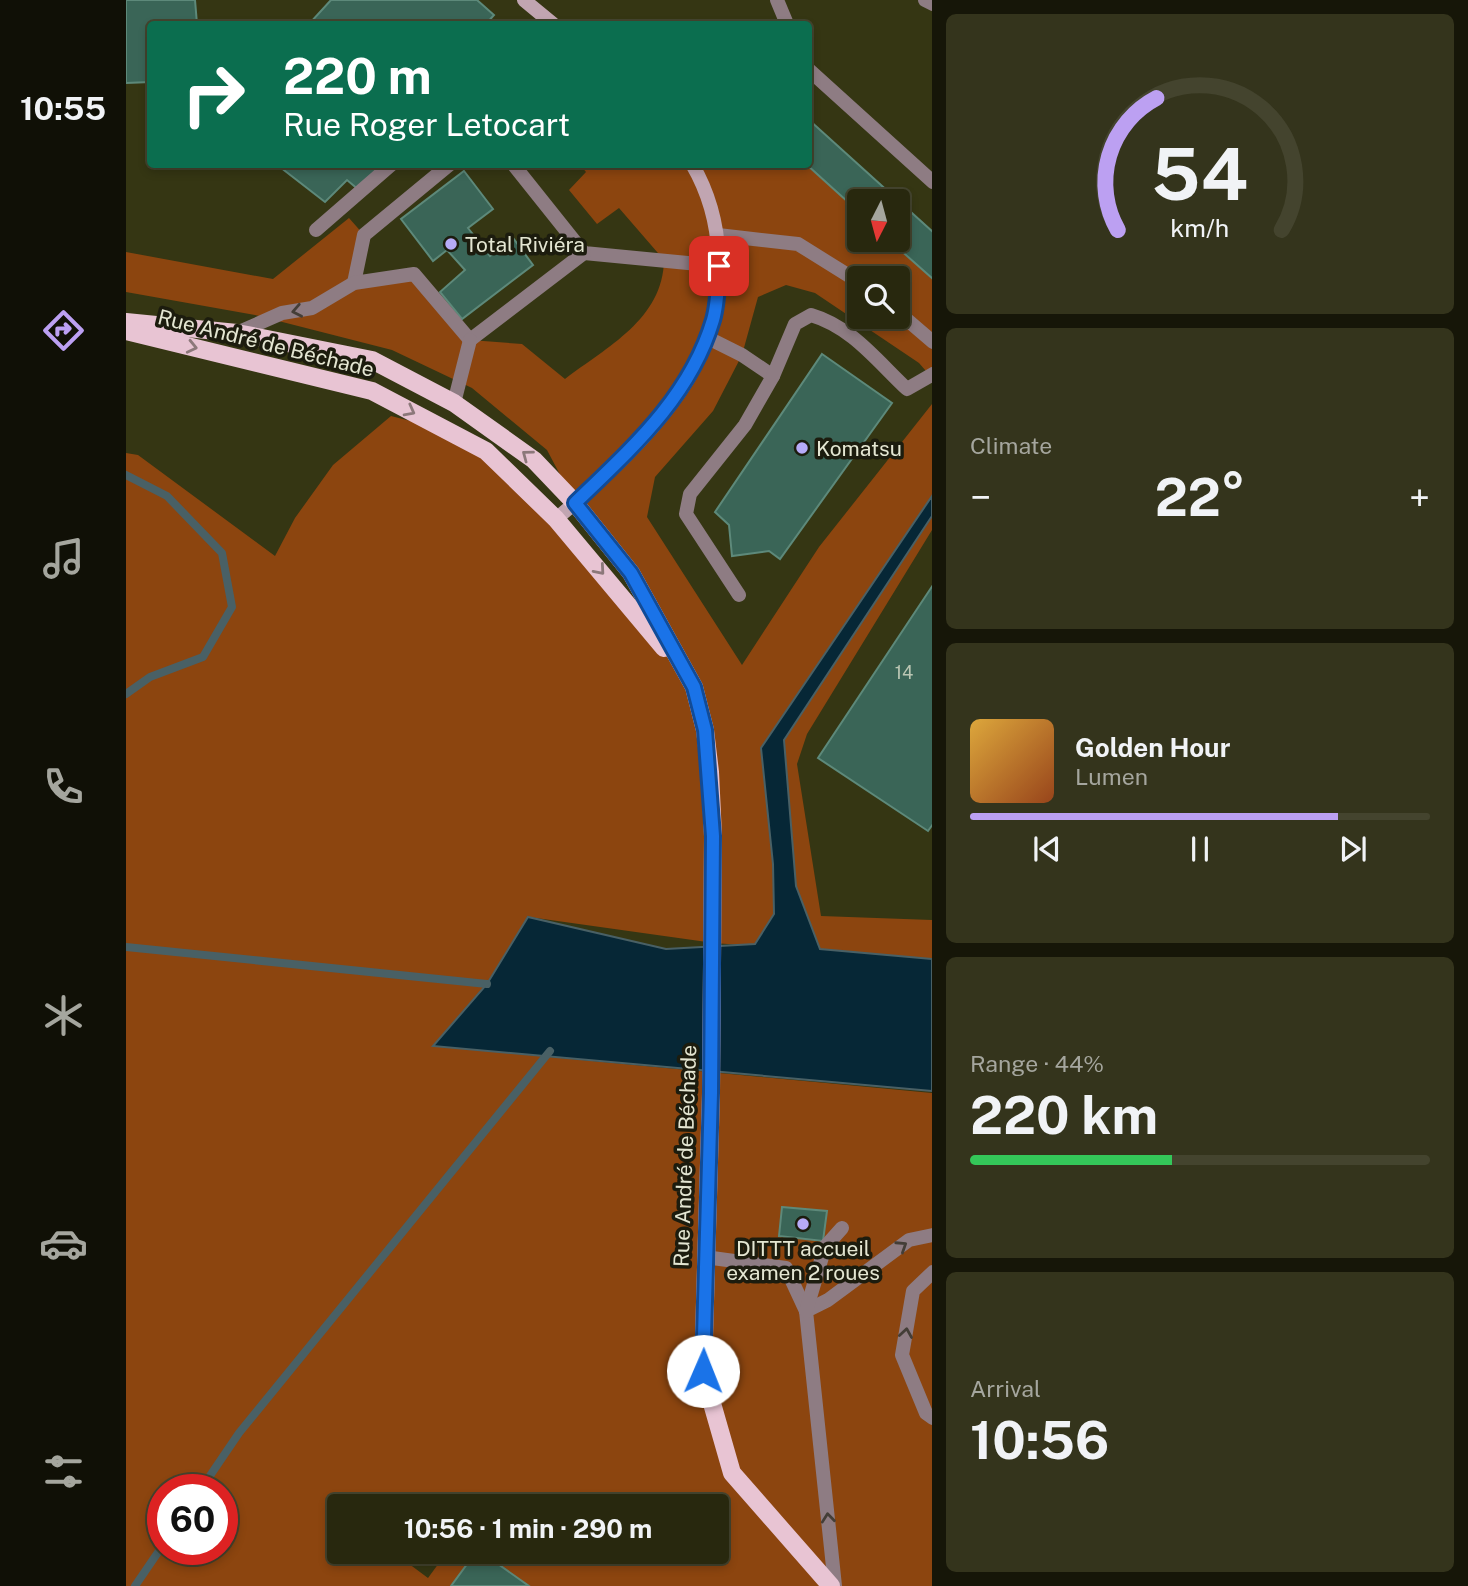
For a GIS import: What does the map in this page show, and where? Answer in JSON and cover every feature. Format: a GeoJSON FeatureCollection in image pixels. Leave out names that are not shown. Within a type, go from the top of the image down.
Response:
{"type":"FeatureCollection","features":[{"type":"Feature","properties":{"kind":"main road","name":"Rue André de Béchade"},"geometry":{"type":"LineString","coordinates":[[126,322],[237,333],[372,360],[454,403],[534,460],[575,503],[631,573],[694,687],[705,730],[710,772],[711,1093],[703,1371],[732,1473],[833,1586]]}},
{"type":"Feature","properties":{"kind":"main road","name":"Rue André de Béchade"},"geometry":{"type":"LineString","coordinates":[[126,331],[372,391],[486,451],[555,519],[694,687]]}},
{"type":"Feature","properties":{"kind":"street"},"geometry":{"type":"LineString","coordinates":[[524,0],[549,21]]}},
{"type":"Feature","properties":{"kind":"street"},"geometry":{"type":"LineString","coordinates":[[777,0],[786,21]]}},
{"type":"Feature","properties":{"kind":"street"},"geometry":{"type":"LineString","coordinates":[[812,73],[932,181]]}},
{"type":"Feature","properties":{"kind":"street"},"geometry":{"type":"LineString","coordinates":[[316,230],[387,168]]}},
{"type":"Feature","properties":{"kind":"street"},"geometry":{"type":"LineString","coordinates":[[354,283],[364,234],[445,168]]}},
{"type":"Feature","properties":{"kind":"street"},"geometry":{"type":"LineString","coordinates":[[516,168],[584,253]]}},
{"type":"Feature","properties":{"kind":"street"},"geometry":{"type":"LineString","coordinates":[[555,519],[648,433],[681,391],[714,318],[719,266],[718,235],[693,168]]}},
{"type":"Feature","properties":{"kind":"street"},"geometry":{"type":"LineString","coordinates":[[718,235],[798,244],[847,275]]}},
{"type":"Feature","properties":{"kind":"street"},"geometry":{"type":"LineString","coordinates":[[454,403],[470,340],[584,253],[719,266]]}},
{"type":"Feature","properties":{"kind":"street"},"geometry":{"type":"LineString","coordinates":[[237,333],[282,313],[312,308],[354,283],[414,274],[470,340]]}},
{"type":"Feature","properties":{"kind":"street"},"geometry":{"type":"LineString","coordinates":[[739,596],[686,514],[690,494],[746,425],[774,376],[795,324],[811,315],[832,321],[857,340],[907,389],[932,375]]}},
{"type":"Feature","properties":{"kind":"street"},"geometry":{"type":"LineString","coordinates":[[910,322],[932,341]]}},
{"type":"Feature","properties":{"kind":"street"},"geometry":{"type":"LineString","coordinates":[[706,337],[742,355],[774,376]]}},
{"type":"Feature","properties":{"kind":"street"},"geometry":{"type":"LineString","coordinates":[[806,1311],[825,1247],[842,1228]]}},
{"type":"Feature","properties":{"kind":"street"},"geometry":{"type":"LineString","coordinates":[[806,1311],[828,1300],[909,1240],[932,1235]]}},
{"type":"Feature","properties":{"kind":"street"},"geometry":{"type":"LineString","coordinates":[[705,1257],[786,1268],[806,1311],[833,1586]]}},
{"type":"Feature","properties":{"kind":"street"},"geometry":{"type":"LineString","coordinates":[[932,1273],[913,1291],[902,1355],[926,1413],[932,1417]]}},
{"type":"Feature","properties":{"kind":"shaded area"},"geometry":{"type":"Polygon","coordinates":[[[583,168],[809,168],[847,201],[847,252],[902,252],[932,279],[932,378],[919,363],[868,329],[910,329],[910,266],[847,266],[847,315],[815,293],[786,285],[758,297],[742,355],[713,411],[655,477],[647,517],[742,665],[819,547],[932,404],[932,530],[807,734],[797,764],[821,916],[932,920],[932,959],[714,943],[529,917],[487,984],[434,1046],[932,1093],[932,1586],[126,1586],[126,453],[138,455],[275,556],[295,518],[333,465],[391,416],[446,430],[486,451],[691,681],[575,503],[547,450],[472,388],[392,350],[255,315],[126,292],[126,252],[273,279],[349,218],[364,235],[354,283],[414,274],[470,340],[522,344],[565,379],[630,330],[654,299],[661,281],[664,260],[619,208],[597,224],[569,190],[586,172],[583,168]]]}},
{"type":"Feature","properties":{"kind":"water"},"geometry":{"type":"Polygon","coordinates":[[[932,496],[932,516],[784,740],[796,886],[820,949],[932,959],[932,1091],[433,1046],[487,984],[528,917],[666,949],[755,944],[774,914],[773,864],[761,748],[932,496]]]}},
{"type":"Feature","properties":{"kind":"building"},"geometry":{"type":"Polygon","coordinates":[[[126,0],[195,0],[197,21],[147,21],[147,82],[126,83],[126,0]]]}},
{"type":"Feature","properties":{"kind":"building"},"geometry":{"type":"Polygon","coordinates":[[[331,0],[477,0],[494,15],[489,21],[312,21],[331,0]]]}},
{"type":"Feature","properties":{"kind":"building"},"geometry":{"type":"Polygon","coordinates":[[[812,123],[885,189],[847,189],[847,201],[810,168],[812,123]]]}},
{"type":"Feature","properties":{"kind":"building"},"geometry":{"type":"Polygon","coordinates":[[[281,168],[379,168],[359,190],[347,180],[325,202],[281,168]]]}},
{"type":"Feature","properties":{"kind":"building","name":"Total Riviéra"},"geometry":{"type":"Polygon","coordinates":[[[464,171],[493,209],[468,228],[490,256],[513,238],[533,265],[462,319],[440,292],[465,270],[447,250],[433,261],[401,219],[464,171]]]}},
{"type":"Feature","properties":{"kind":"building"},"geometry":{"type":"Polygon","coordinates":[[[910,211],[932,231],[932,278],[903,252],[910,252],[910,211]]]}},
{"type":"Feature","properties":{"kind":"building"},"geometry":{"type":"Polygon","coordinates":[[[822,354],[892,403],[780,559],[769,551],[732,556],[729,525],[715,512],[822,354]]]}},
{"type":"Feature","properties":{"kind":"building"},"geometry":{"type":"Polygon","coordinates":[[[932,587],[932,825],[928,831],[818,758],[932,587]]]}},
{"type":"Feature","properties":{"kind":"building","name":"DITTT accueil examen 2 roues"},"geometry":{"type":"Polygon","coordinates":[[[782,1207],[827,1211],[823,1241],[779,1236],[782,1207]]]}},
{"type":"Feature","properties":{"kind":"building"},"geometry":{"type":"Polygon","coordinates":[[[467,1564],[498,1564],[529,1586],[451,1586],[467,1564]]]}},
{"type":"Feature","properties":{"kind":"waterway"},"geometry":{"type":"LineString","coordinates":[[126,475],[167,496],[222,553],[232,607],[203,657],[150,677],[126,694]]}},
{"type":"Feature","properties":{"kind":"waterway"},"geometry":{"type":"LineString","coordinates":[[126,947],[487,984]]}},
{"type":"Feature","properties":{"kind":"waterway"},"geometry":{"type":"LineString","coordinates":[[211,1474],[239,1433],[550,1051]]}},
{"type":"Feature","properties":{"kind":"waterway"},"geometry":{"type":"LineString","coordinates":[[135,1586],[149,1565]]}},
{"type":"Feature","properties":{"kind":"place","name":"Total Riviéra"},"geometry":{"type":"Point","coordinates":[451,244]}},
{"type":"Feature","properties":{"kind":"place","name":"Komatsu"},"geometry":{"type":"Point","coordinates":[802,448]}},
{"type":"Feature","properties":{"kind":"place","name":"DITTT accueil examen 2 roues"},"geometry":{"type":"Point","coordinates":[803,1224]}},
{"type":"Feature","properties":{"kind":"route"},"geometry":{"type":"LineString","coordinates":[[703,1371],[711,1093],[713,836],[705,730],[694,687],[631,573],[575,503],[648,433],[681,391],[714,318],[719,266]]}}]}
